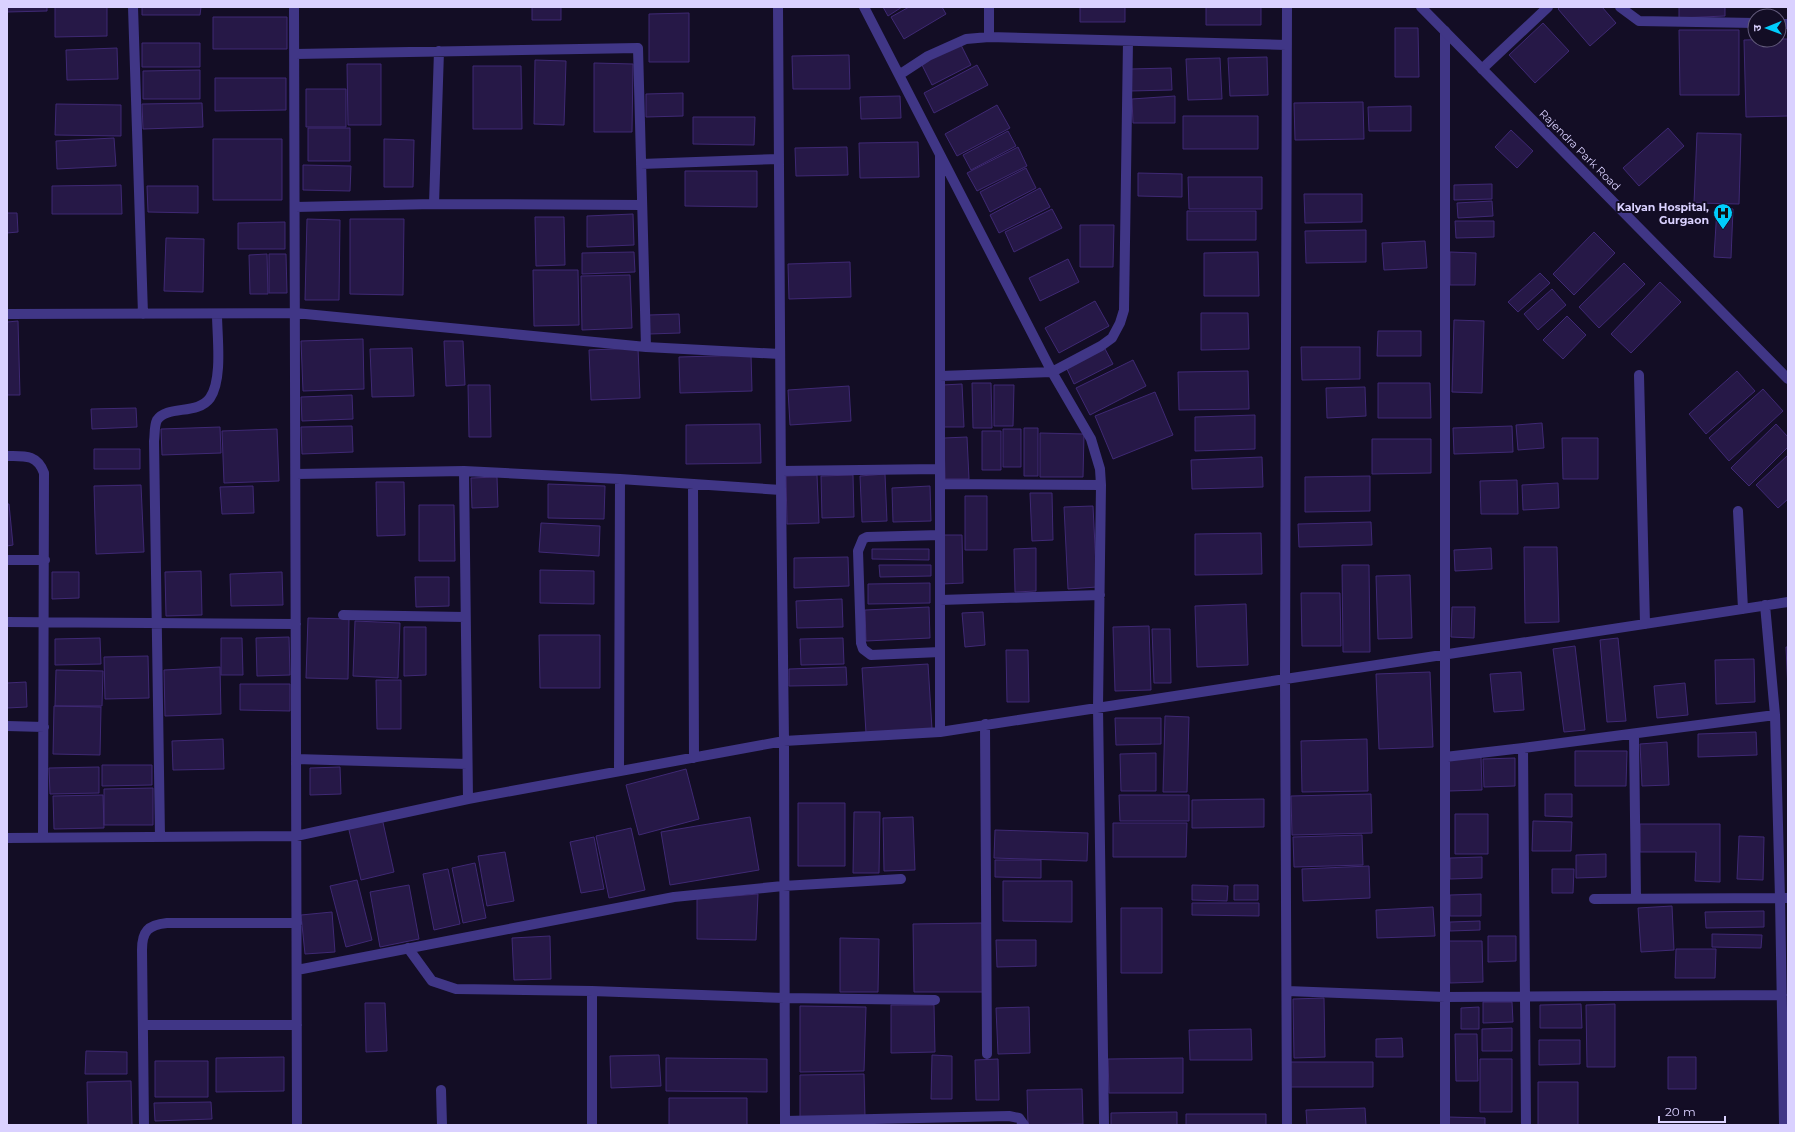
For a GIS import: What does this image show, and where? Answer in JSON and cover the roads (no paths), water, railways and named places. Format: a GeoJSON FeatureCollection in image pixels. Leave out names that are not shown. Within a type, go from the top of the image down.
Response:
{"type":"FeatureCollection","features":[{"type":"Feature","properties":{"kind":"street"},"geometry":{"type":"LineString","coordinates":[[133,7],[143,314]]}},
{"type":"Feature","properties":{"kind":"street"},"geometry":{"type":"LineString","coordinates":[[294,7],[298,1125]]}},
{"type":"Feature","properties":{"kind":"street"},"geometry":{"type":"LineString","coordinates":[[778,7],[784,741],[783,886],[785,1123],[1009,1116],[1019,1118],[1024,1125]]}},
{"type":"Feature","properties":{"kind":"street"},"geometry":{"type":"LineString","coordinates":[[864,7],[1052,372],[1091,439],[1100,469],[1098,707],[1104,1125]]}},
{"type":"Feature","properties":{"kind":"street"},"geometry":{"type":"LineString","coordinates":[[989,7],[990,37]]}},
{"type":"Feature","properties":{"kind":"street"},"geometry":{"type":"LineString","coordinates":[[1287,7],[1287,1125]]}},
{"type":"Feature","properties":{"kind":"street","name":"Rajendra Park Road"},"geometry":{"type":"LineString","coordinates":[[1421,7],[1788,379]]}},
{"type":"Feature","properties":{"kind":"street"},"geometry":{"type":"LineString","coordinates":[[1482,69],[1548,7]]}},
{"type":"Feature","properties":{"kind":"street"},"geometry":{"type":"LineString","coordinates":[[1620,7],[1639,21],[1747,23]]}},
{"type":"Feature","properties":{"kind":"street"},"geometry":{"type":"LineString","coordinates":[[1445,31],[1445,1125]]}},
{"type":"Feature","properties":{"kind":"street"},"geometry":{"type":"LineString","coordinates":[[899,75],[928,56],[966,39],[990,37],[1286,45]]}},
{"type":"Feature","properties":{"kind":"street"},"geometry":{"type":"LineString","coordinates":[[940,376],[1052,372],[1101,346],[1112,338],[1120,323],[1124,310],[1128,41]]}},
{"type":"Feature","properties":{"kind":"street"},"geometry":{"type":"LineString","coordinates":[[294,54],[439,50],[638,48],[646,347]]}},
{"type":"Feature","properties":{"kind":"street"},"geometry":{"type":"LineString","coordinates":[[434,204],[439,50]]}},
{"type":"Feature","properties":{"kind":"street"},"geometry":{"type":"LineString","coordinates":[[940,153],[940,732]]}},
{"type":"Feature","properties":{"kind":"street"},"geometry":{"type":"LineString","coordinates":[[641,164],[779,159]]}},
{"type":"Feature","properties":{"kind":"street"},"geometry":{"type":"LineString","coordinates":[[295,207],[434,204],[642,205]]}},
{"type":"Feature","properties":{"kind":"street"},"geometry":{"type":"LineString","coordinates":[[7,314],[295,313],[646,347],[780,354]]}},
{"type":"Feature","properties":{"kind":"street"},"geometry":{"type":"LineString","coordinates":[[160,837],[156,424],[161,416],[165,414],[202,405],[209,399],[215,388],[217,370],[217,314]]}},
{"type":"Feature","properties":{"kind":"street"},"geometry":{"type":"LineString","coordinates":[[1639,375],[1645,624]]}},
{"type":"Feature","properties":{"kind":"street"},"geometry":{"type":"LineString","coordinates":[[7,456],[32,458],[38,461],[44,473],[44,837]]}},
{"type":"Feature","properties":{"kind":"street"},"geometry":{"type":"LineString","coordinates":[[781,471],[940,469]]}},
{"type":"Feature","properties":{"kind":"street"},"geometry":{"type":"LineString","coordinates":[[296,474],[464,472],[620,479],[781,490]]}},
{"type":"Feature","properties":{"kind":"street"},"geometry":{"type":"LineString","coordinates":[[464,472],[468,799]]}},
{"type":"Feature","properties":{"kind":"street"},"geometry":{"type":"LineString","coordinates":[[619,771],[620,479]]}},
{"type":"Feature","properties":{"kind":"street"},"geometry":{"type":"LineString","coordinates":[[693,484],[694,758]]}},
{"type":"Feature","properties":{"kind":"street"},"geometry":{"type":"LineString","coordinates":[[940,484],[1101,485]]}},
{"type":"Feature","properties":{"kind":"street"},"geometry":{"type":"LineString","coordinates":[[1738,511],[1743,609]]}},
{"type":"Feature","properties":{"kind":"street"},"geometry":{"type":"LineString","coordinates":[[940,535],[867,536],[863,539],[858,551],[863,648],[871,655],[940,652]]}},
{"type":"Feature","properties":{"kind":"street"},"geometry":{"type":"LineString","coordinates":[[7,560],[45,560]]}},
{"type":"Feature","properties":{"kind":"street"},"geometry":{"type":"LineString","coordinates":[[940,600],[1100,595]]}},
{"type":"Feature","properties":{"kind":"street"},"geometry":{"type":"LineString","coordinates":[[7,838],[296,836],[468,799],[784,741],[940,732],[1788,602]]}},
{"type":"Feature","properties":{"kind":"street"},"geometry":{"type":"LineString","coordinates":[[1765,605],[1774,715],[1784,898],[1782,995],[1785,1007],[1784,1125]]}},
{"type":"Feature","properties":{"kind":"street"},"geometry":{"type":"LineString","coordinates":[[344,615],[465,617]]}},
{"type":"Feature","properties":{"kind":"street"},"geometry":{"type":"LineString","coordinates":[[7,622],[296,624]]}},
{"type":"Feature","properties":{"kind":"street"},"geometry":{"type":"LineString","coordinates":[[1445,757],[1774,715]]}},
{"type":"Feature","properties":{"kind":"street"},"geometry":{"type":"LineString","coordinates":[[985,724],[987,1054]]}},
{"type":"Feature","properties":{"kind":"street"},"geometry":{"type":"LineString","coordinates":[[7,726],[44,726]]}},
{"type":"Feature","properties":{"kind":"street"},"geometry":{"type":"LineString","coordinates":[[1634,734],[1636,899]]}},
{"type":"Feature","properties":{"kind":"street"},"geometry":{"type":"LineString","coordinates":[[1523,748],[1526,1125]]}},
{"type":"Feature","properties":{"kind":"street"},"geometry":{"type":"LineString","coordinates":[[296,759],[467,764]]}},
{"type":"Feature","properties":{"kind":"street"},"geometry":{"type":"LineString","coordinates":[[297,970],[674,897],[783,886],[901,879]]}},
{"type":"Feature","properties":{"kind":"street"},"geometry":{"type":"LineString","coordinates":[[1594,899],[1784,898]]}},
{"type":"Feature","properties":{"kind":"street"},"geometry":{"type":"LineString","coordinates":[[144,1125],[142,940],[144,933],[156,924],[297,923]]}},
{"type":"Feature","properties":{"kind":"street"},"geometry":{"type":"LineString","coordinates":[[408,948],[432,981],[456,989],[592,991],[784,998],[934,1000]]}},
{"type":"Feature","properties":{"kind":"street"},"geometry":{"type":"LineString","coordinates":[[592,991],[592,1125]]}},
{"type":"Feature","properties":{"kind":"street"},"geometry":{"type":"LineString","coordinates":[[1287,991],[1445,997],[1782,995]]}},
{"type":"Feature","properties":{"kind":"street"},"geometry":{"type":"LineString","coordinates":[[143,1025],[297,1025]]}},
{"type":"Feature","properties":{"kind":"street"},"geometry":{"type":"LineString","coordinates":[[441,1090],[442,1125]]}},
{"type":"Feature","properties":{"kind":"place","name":"Kalyan Hospital, Gurgaon"},"geometry":{"type":"Point","coordinates":[1723,230]}}]}
